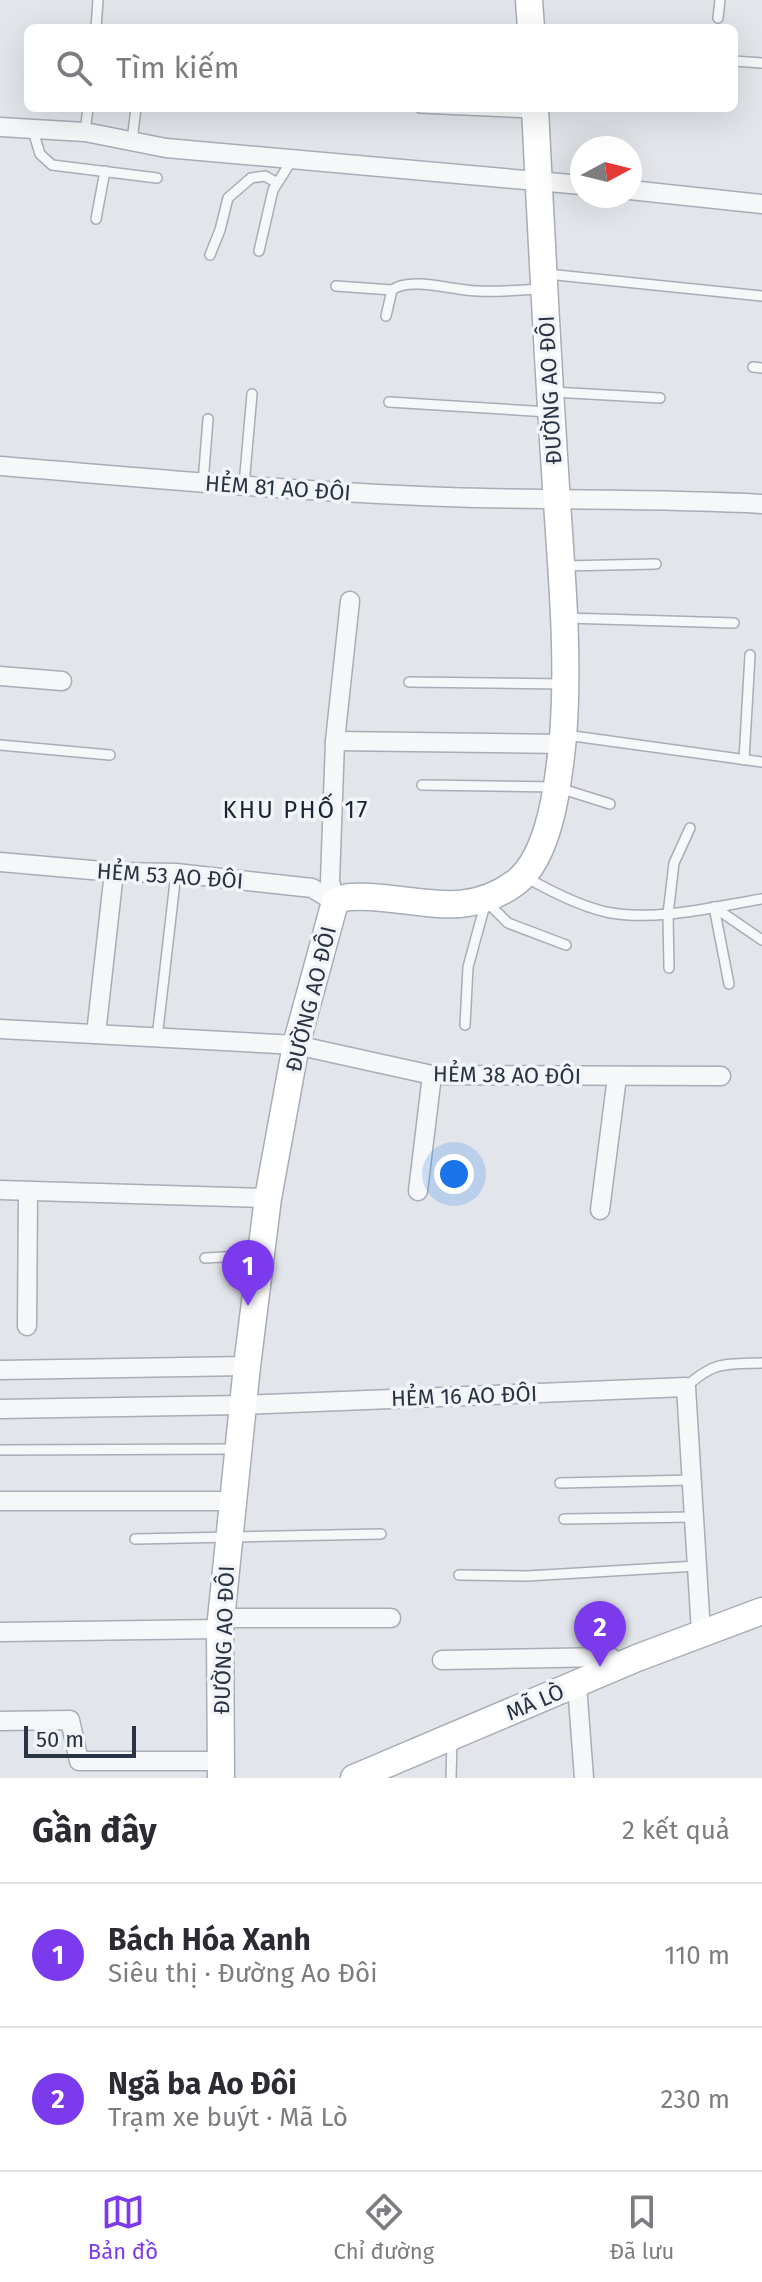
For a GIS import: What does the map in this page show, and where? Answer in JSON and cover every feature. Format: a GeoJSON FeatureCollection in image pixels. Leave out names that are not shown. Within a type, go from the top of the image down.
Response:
{"type":"FeatureCollection","features":[{"type":"Feature","properties":{"kind":"street"},"geometry":{"type":"LineString","coordinates":[[529,0],[531,24]]}},
{"type":"Feature","properties":{"kind":"street","name":"ĐƯỜNG AO ĐÔI"},"geometry":{"type":"LineString","coordinates":[[221,1769],[220,1624],[268,1198],[296,1045],[335,902],[345,896],[447,905],[486,901],[518,881],[538,854],[556,787],[562,740],[563,618],[535,112]]}},
{"type":"Feature","properties":{"kind":"street"},"geometry":{"type":"LineString","coordinates":[[0,127],[85,132],[166,148],[570,184]]}},
{"type":"Feature","properties":{"kind":"street"},"geometry":{"type":"LineString","coordinates":[[642,191],[762,204]]}},
{"type":"Feature","properties":{"kind":"street","name":"HẺM 81 AO ĐÔI"},"geometry":{"type":"LineString","coordinates":[[0,466],[351,493],[556,500],[675,499],[762,504]]}},
{"type":"Feature","properties":{"kind":"street"},"geometry":{"type":"LineString","coordinates":[[335,902],[330,881],[335,741],[350,601]]}},
{"type":"Feature","properties":{"kind":"street"},"geometry":{"type":"LineString","coordinates":[[0,676],[62,681]]}},
{"type":"Feature","properties":{"kind":"street"},"geometry":{"type":"LineString","coordinates":[[335,741],[562,740]]}},
{"type":"Feature","properties":{"kind":"street","name":"HẺM 53 AO ĐÔI"},"geometry":{"type":"LineString","coordinates":[[0,862],[114,872],[176,873],[312,888],[335,902]]}},
{"type":"Feature","properties":{"kind":"street"},"geometry":{"type":"LineString","coordinates":[[96,1034],[114,872]]}},
{"type":"Feature","properties":{"kind":"street","name":"HẺM 38 AO ĐÔI"},"geometry":{"type":"LineString","coordinates":[[0,1029],[296,1045],[432,1075],[721,1076]]}},
{"type":"Feature","properties":{"kind":"street"},"geometry":{"type":"LineString","coordinates":[[418,1191],[432,1075]]}},
{"type":"Feature","properties":{"kind":"street"},"geometry":{"type":"LineString","coordinates":[[600,1210],[617,1077]]}},
{"type":"Feature","properties":{"kind":"street"},"geometry":{"type":"LineString","coordinates":[[0,1190],[268,1198]]}},
{"type":"Feature","properties":{"kind":"street"},"geometry":{"type":"LineString","coordinates":[[27,1326],[28,1192]]}},
{"type":"Feature","properties":{"kind":"street"},"geometry":{"type":"LineString","coordinates":[[0,1370],[247,1366]]}},
{"type":"Feature","properties":{"kind":"street"},"geometry":{"type":"LineString","coordinates":[[686,1387],[701,1632]]}},
{"type":"Feature","properties":{"kind":"street","name":"HẺM 16 AO ĐÔI"},"geometry":{"type":"LineString","coordinates":[[0,1409],[243,1405],[686,1387]]}},
{"type":"Feature","properties":{"kind":"street"},"geometry":{"type":"LineString","coordinates":[[0,1501],[233,1501]]}},
{"type":"Feature","properties":{"kind":"street","name":"MÃ LÒ"},"geometry":{"type":"LineString","coordinates":[[354,1778],[701,1632],[762,1611]]}},
{"type":"Feature","properties":{"kind":"street"},"geometry":{"type":"LineString","coordinates":[[0,1632],[391,1618]]}},
{"type":"Feature","properties":{"kind":"street"},"geometry":{"type":"LineString","coordinates":[[442,1660],[610,1657],[622,1666]]}},
{"type":"Feature","properties":{"kind":"street"},"geometry":{"type":"LineString","coordinates":[[577,1685],[584,1778]]}},
{"type":"Feature","properties":{"kind":"street"},"geometry":{"type":"LineString","coordinates":[[0,1721],[70,1720],[79,1761],[221,1769]]}},
{"type":"Feature","properties":{"kind":"lane"},"geometry":{"type":"LineString","coordinates":[[96,24],[98,0]]}},
{"type":"Feature","properties":{"kind":"lane"},"geometry":{"type":"LineString","coordinates":[[718,18],[720,0]]}},
{"type":"Feature","properties":{"kind":"lane"},"geometry":{"type":"LineString","coordinates":[[738,61],[762,63]]}},
{"type":"Feature","properties":{"kind":"lane"},"geometry":{"type":"LineString","coordinates":[[85,132],[88,112]]}},
{"type":"Feature","properties":{"kind":"lane"},"geometry":{"type":"LineString","coordinates":[[132,141],[136,112]]}},
{"type":"Feature","properties":{"kind":"lane"},"geometry":{"type":"LineString","coordinates":[[33,131],[40,154],[52,165],[157,178]]}},
{"type":"Feature","properties":{"kind":"lane"},"geometry":{"type":"LineString","coordinates":[[259,251],[273,190],[292,160]]}},
{"type":"Feature","properties":{"kind":"lane"},"geometry":{"type":"LineString","coordinates":[[96,219],[105,171]]}},
{"type":"Feature","properties":{"kind":"lane"},"geometry":{"type":"LineString","coordinates":[[210,255],[228,198],[251,178],[265,176],[277,183]]}},
{"type":"Feature","properties":{"kind":"lane"},"geometry":{"type":"LineString","coordinates":[[386,316],[392,290],[398,285],[415,284],[478,291],[544,281],[762,296]]}},
{"type":"Feature","properties":{"kind":"lane"},"geometry":{"type":"LineString","coordinates":[[336,286],[392,290]]}},
{"type":"Feature","properties":{"kind":"lane"},"geometry":{"type":"LineString","coordinates":[[244,485],[252,394]]}},
{"type":"Feature","properties":{"kind":"lane"},"geometry":{"type":"LineString","coordinates":[[389,402],[660,398]]}},
{"type":"Feature","properties":{"kind":"lane"},"geometry":{"type":"LineString","coordinates":[[203,483],[208,419]]}},
{"type":"Feature","properties":{"kind":"lane"},"geometry":{"type":"LineString","coordinates":[[560,566],[656,564]]}},
{"type":"Feature","properties":{"kind":"lane"},"geometry":{"type":"LineString","coordinates":[[563,618],[734,623]]}},
{"type":"Feature","properties":{"kind":"lane"},"geometry":{"type":"LineString","coordinates":[[744,760],[750,655]]}},
{"type":"Feature","properties":{"kind":"lane"},"geometry":{"type":"LineString","coordinates":[[409,682],[564,684]]}},
{"type":"Feature","properties":{"kind":"lane"},"geometry":{"type":"LineString","coordinates":[[562,740],[762,762]]}},
{"type":"Feature","properties":{"kind":"lane"},"geometry":{"type":"LineString","coordinates":[[0,745],[110,755]]}},
{"type":"Feature","properties":{"kind":"lane"},"geometry":{"type":"LineString","coordinates":[[422,785],[556,787],[610,804]]}},
{"type":"Feature","properties":{"kind":"lane"},"geometry":{"type":"LineString","coordinates":[[669,968],[668,914],[674,863],[690,828]]}},
{"type":"Feature","properties":{"kind":"lane"},"geometry":{"type":"LineString","coordinates":[[157,1038],[176,873]]}},
{"type":"Feature","properties":{"kind":"lane"},"geometry":{"type":"LineString","coordinates":[[522,875],[562,897],[607,912],[668,914],[762,899]]}},
{"type":"Feature","properties":{"kind":"lane"},"geometry":{"type":"LineString","coordinates":[[465,1025],[468,967],[486,901],[508,923],[559,945],[566,945]]}},
{"type":"Feature","properties":{"kind":"lane"},"geometry":{"type":"LineString","coordinates":[[714,907],[762,940]]}},
{"type":"Feature","properties":{"kind":"lane"},"geometry":{"type":"LineString","coordinates":[[714,907],[729,984]]}},
{"type":"Feature","properties":{"kind":"lane"},"geometry":{"type":"LineString","coordinates":[[205,1258],[262,1255]]}},
{"type":"Feature","properties":{"kind":"lane"},"geometry":{"type":"LineString","coordinates":[[686,1387],[715,1365],[762,1363]]}},
{"type":"Feature","properties":{"kind":"lane"},"geometry":{"type":"LineString","coordinates":[[0,1450],[238,1449]]}},
{"type":"Feature","properties":{"kind":"lane"},"geometry":{"type":"LineString","coordinates":[[560,1483],[692,1480]]}},
{"type":"Feature","properties":{"kind":"lane"},"geometry":{"type":"LineString","coordinates":[[564,1519],[694,1517]]}},
{"type":"Feature","properties":{"kind":"lane"},"geometry":{"type":"LineString","coordinates":[[135,1539],[381,1534]]}},
{"type":"Feature","properties":{"kind":"lane"},"geometry":{"type":"LineString","coordinates":[[459,1575],[527,1576],[697,1566]]}},
{"type":"Feature","properties":{"kind":"lane"},"geometry":{"type":"LineString","coordinates":[[451,1778],[452,1738]]}},
{"type":"Feature","properties":{"kind":"place","name":"Bách Hóa Xanh"},"geometry":{"type":"Point","coordinates":[248,1306]}},
{"type":"Feature","properties":{"kind":"place","name":"Ngã ba Ao Đôi"},"geometry":{"type":"Point","coordinates":[600,1667]}},
{"type":"Feature","properties":{"kind":"district","name":"KHU PHỐ 17"},"geometry":{"type":"Point","coordinates":[296,810]}}]}
